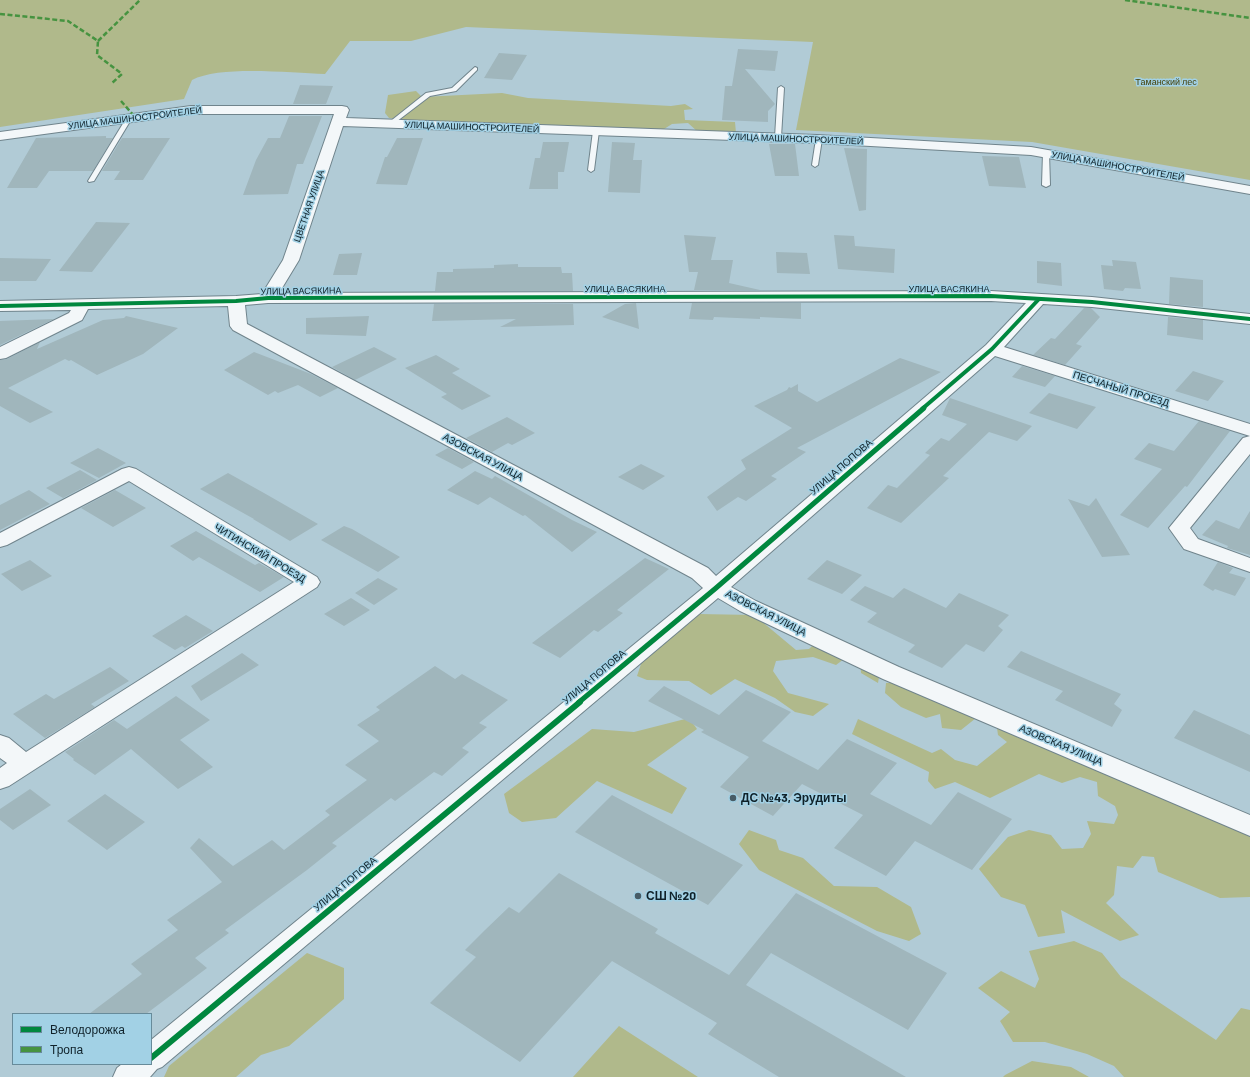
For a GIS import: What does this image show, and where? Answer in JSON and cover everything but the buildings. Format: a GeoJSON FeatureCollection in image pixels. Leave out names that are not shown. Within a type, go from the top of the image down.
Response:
{"type":"FeatureCollection","features":[{"type":"Feature","properties":{"kind":"street","name":"УЛИЦА МАШИНОСТРОИТЕЛЕЙ"},"geometry":{"type":"LineString","coordinates":[[0,136],[191,110],[340,116],[390,124],[819,139],[1046,153],[1250,190]]}},
{"type":"Feature","properties":{"kind":"street","name":"ЦВЕТНАЯ УЛИЦА"},"geometry":{"type":"LineString","coordinates":[[268,298],[290,260],[340,116]]}},
{"type":"Feature","properties":{"kind":"street","name":"УЛИЦА ВАСЯКИНА"},"geometry":{"type":"LineString","coordinates":[[0,306],[236,302],[268,298],[991,296],[1092,302],[1250,319]]}},
{"type":"Feature","properties":{"kind":"street","name":"УЛИЦА ПОПОВА"},"geometry":{"type":"LineString","coordinates":[[152,1057],[716,588],[992,349],[1039,299]]}},
{"type":"Feature","properties":{"kind":"street","name":"АЗОВСКАЯ УЛИЦА"},"geometry":{"type":"LineString","coordinates":[[236,302],[239,326],[693,569],[700,573],[716,588],[748,606],[891,673],[1250,826]]}},
{"type":"Feature","properties":{"kind":"street"},"geometry":{"type":"LineString","coordinates":[[0,354],[76,316],[83,304]]}},
{"type":"Feature","properties":{"kind":"street","name":"ПЕСЧАНЫЙ ПРОЕЗД"},"geometry":{"type":"LineString","coordinates":[[992,349],[1250,430]]}},
{"type":"Feature","properties":{"kind":"street"},"geometry":{"type":"LineString","coordinates":[[1250,442],[1179,528],[1191,544],[1250,565]]}},
{"type":"Feature","properties":{"kind":"street","name":"ЧИТИНСКИЙ ПРОЕЗД"},"geometry":{"type":"LineString","coordinates":[[0,541],[129,473],[309,582],[0,780]]}},
{"type":"Feature","properties":{"kind":"street"},"geometry":{"type":"LineString","coordinates":[[0,744],[24,764]]}},
{"type":"Feature","properties":{"kind":"street"},"geometry":{"type":"LineString","coordinates":[[128,1077],[143,1065]]}},
{"type":"Feature","properties":{"kind":"lane"},"geometry":{"type":"LineString","coordinates":[[390,124],[428,94],[454,90],[475,69]]}},
{"type":"Feature","properties":{"kind":"lane"},"geometry":{"type":"LineString","coordinates":[[778,138],[781,88]]}},
{"type":"Feature","properties":{"kind":"lane"},"geometry":{"type":"LineString","coordinates":[[91,180],[129,118]]}},
{"type":"Feature","properties":{"kind":"lane"},"geometry":{"type":"LineString","coordinates":[[591,170],[596,131]]}},
{"type":"Feature","properties":{"kind":"lane"},"geometry":{"type":"LineString","coordinates":[[815,165],[819,139]]}},
{"type":"Feature","properties":{"kind":"lane"},"geometry":{"type":"LineString","coordinates":[[1046,153],[1046,185]]}},
{"type":"Feature","properties":{"kind":"green space","name":"Таманский лес"},"geometry":{"type":"Polygon","coordinates":[[[0,0],[1250,0],[1250,180],[1032,142],[796,130],[813,42],[466,27],[411,41],[350,41],[325,74],[237,71],[204,75],[192,80],[184,99],[0,127],[0,0]]]}},
{"type":"Feature","properties":{"kind":"green space"},"geometry":{"type":"Polygon","coordinates":[[[416,91],[422,97],[502,93],[528,98],[671,106],[685,104],[693,109],[684,110],[685,120],[735,122],[736,133],[698,132],[688,123],[672,124],[661,131],[414,122],[389,118],[385,113],[388,95],[416,91]]]}},
{"type":"Feature","properties":{"kind":"green space"},"geometry":{"type":"Polygon","coordinates":[[[698,614],[754,615],[796,650],[809,649],[823,635],[882,659],[878,683],[861,673],[860,658],[852,653],[836,665],[813,657],[776,661],[773,671],[788,693],[829,704],[813,716],[795,712],[775,698],[735,679],[711,695],[689,681],[647,680],[637,676],[643,658],[698,614]]]}},
{"type":"Feature","properties":{"kind":"green space"},"geometry":{"type":"Polygon","coordinates":[[[905,682],[976,718],[961,730],[942,728],[940,714],[926,718],[901,707],[885,693],[886,683],[905,682]]]}},
{"type":"Feature","properties":{"kind":"green space"},"geometry":{"type":"Polygon","coordinates":[[[689,718],[697,729],[647,765],[687,788],[672,814],[597,781],[556,818],[522,822],[509,813],[504,794],[592,729],[634,732],[689,718]]]}},
{"type":"Feature","properties":{"kind":"green space"},"geometry":{"type":"Polygon","coordinates":[[[858,719],[932,753],[941,749],[955,760],[977,766],[1007,742],[998,735],[997,728],[1192,803],[1250,837],[1250,897],[1220,898],[1158,872],[1154,857],[1142,856],[1133,868],[1117,866],[1114,895],[1106,903],[1139,935],[1120,941],[1061,910],[1065,933],[1038,937],[1025,905],[1001,897],[979,869],[1008,837],[1029,830],[1051,835],[1062,849],[1083,848],[1091,834],[1087,821],[1114,824],[1118,815],[1115,806],[1098,796],[1097,782],[1080,777],[1062,783],[1039,774],[990,798],[955,782],[935,789],[928,781],[929,772],[852,734],[858,719]]]}},
{"type":"Feature","properties":{"kind":"green space"},"geometry":{"type":"Polygon","coordinates":[[[749,830],[776,840],[779,850],[803,858],[834,886],[877,887],[911,907],[921,934],[909,941],[877,931],[759,870],[739,844],[749,830]]]}},
{"type":"Feature","properties":{"kind":"green space"},"geometry":{"type":"Polygon","coordinates":[[[1074,941],[1102,953],[1121,977],[1216,1040],[1241,1008],[1250,1010],[1250,1077],[1124,1077],[1114,1066],[1087,1054],[1045,1042],[1013,1042],[1000,1021],[1010,1012],[978,988],[1001,971],[1035,988],[1039,979],[1029,951],[1074,941]]]}},
{"type":"Feature","properties":{"kind":"green space"},"geometry":{"type":"Polygon","coordinates":[[[307,953],[344,968],[344,999],[289,1046],[261,1055],[236,1077],[164,1077],[169,1066],[307,953]]]}},
{"type":"Feature","properties":{"kind":"green space"},"geometry":{"type":"Polygon","coordinates":[[[619,1026],[698,1077],[573,1077],[619,1026]]]}},
{"type":"Feature","properties":{"kind":"green space"},"geometry":{"type":"Polygon","coordinates":[[[1032,1061],[1071,1067],[1089,1077],[1003,1077],[1032,1061]]]}},
{"type":"Feature","properties":{"kind":"marked path"},"geometry":{"type":"LineString","coordinates":[[98,41],[140,0]]}},
{"type":"Feature","properties":{"kind":"marked path"},"geometry":{"type":"LineString","coordinates":[[1125,0],[1250,18]]}},
{"type":"Feature","properties":{"kind":"marked path"},"geometry":{"type":"LineString","coordinates":[[0,14],[68,21],[98,41],[97,55],[122,74],[112,83]]}},
{"type":"Feature","properties":{"kind":"marked path"},"geometry":{"type":"LineString","coordinates":[[121,101],[135,117]]}},
{"type":"Feature","properties":{"kind":"cycle path"},"geometry":{"type":"LineString","coordinates":[[0,306],[236,301],[268,298],[991,296],[1092,302],[1250,319]]}},
{"type":"Feature","properties":{"kind":"cycle path"},"geometry":{"type":"LineString","coordinates":[[152,1057],[716,588],[992,349],[1039,299]]}},
{"type":"Feature","properties":{"kind":"place","name":"ДС №43, Эрудиты"},"geometry":{"type":"Point","coordinates":[733,798]}},
{"type":"Feature","properties":{"kind":"place","name":"СШ №20"},"geometry":{"type":"Point","coordinates":[638,896]}}]}
